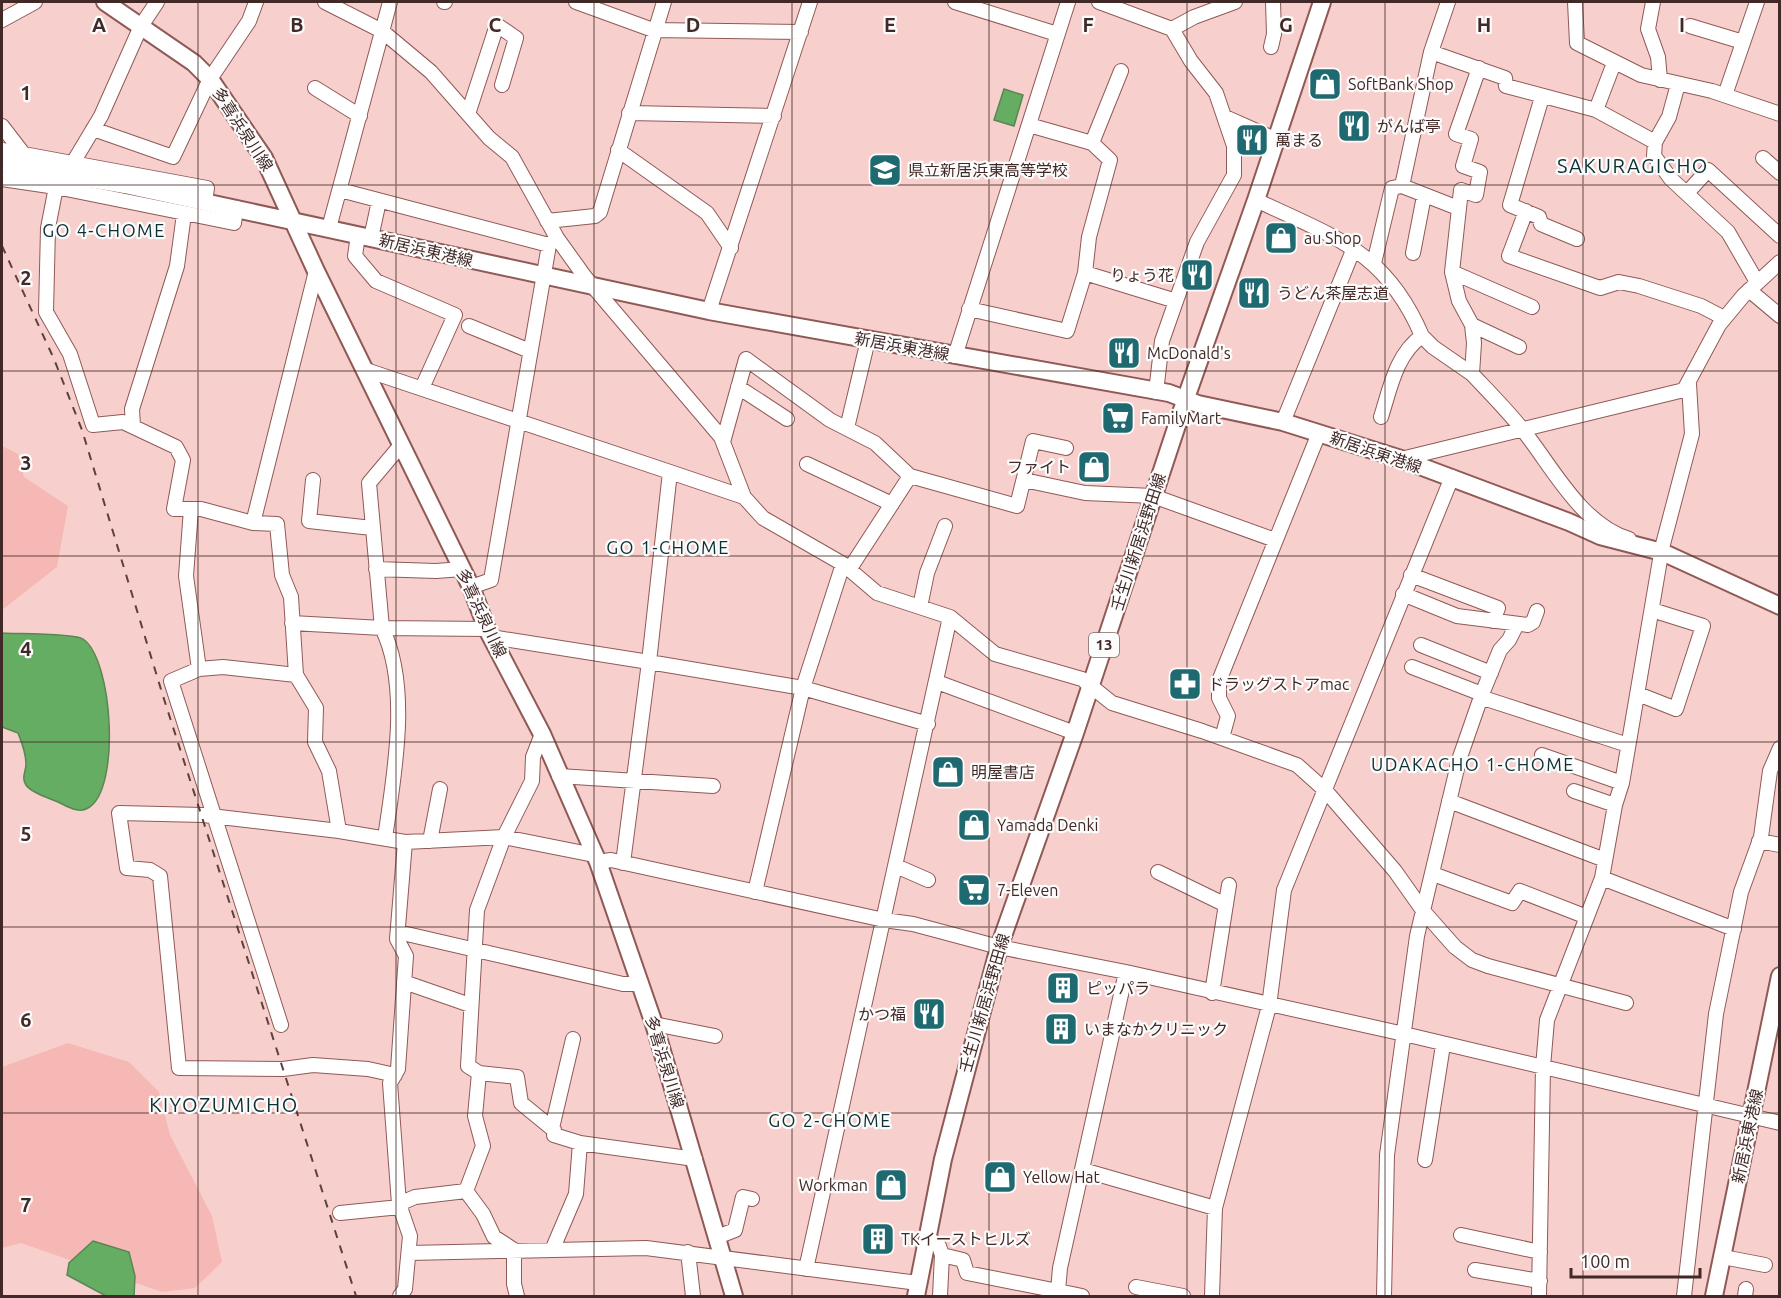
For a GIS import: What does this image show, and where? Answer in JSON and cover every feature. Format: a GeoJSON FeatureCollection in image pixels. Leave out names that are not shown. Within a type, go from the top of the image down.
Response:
{"type":"FeatureCollection","features":[{"type":"Feature","properties":{"kind":"main road","name":"多喜浜泉川線"},"geometry":{"type":"LineString","coordinates":[[105,2],[194,63],[210,79],[264,158],[316,271],[471,587],[489,633],[542,734],[596,858],[654,1024],[734,1296]]}},
{"type":"Feature","properties":{"kind":"main road","name":"壬生川新居浜野田線"},"geometry":{"type":"LineString","coordinates":[[917,1289],[963,1080],[999,947],[1075,733],[1186,398],[1277,140],[1322,2]]}},
{"type":"Feature","properties":{"kind":"main road","name":"新居浜東港線"},"geometry":{"type":"LineString","coordinates":[[2,165],[125,185],[710,311],[1156,392],[1283,422],[1452,477],[1600,536],[1662,550],[1779,606]]}},
{"type":"Feature","properties":{"kind":"main road","name":"新居浜東港線"},"geometry":{"type":"LineString","coordinates":[[1714,1296],[1779,976]]}},
{"type":"Feature","properties":{"kind":"street"},"geometry":{"type":"LineString","coordinates":[[2,20],[35,2]]}},
{"type":"Feature","properties":{"kind":"street"},"geometry":{"type":"LineString","coordinates":[[74,161],[93,129],[141,26],[157,2]]}},
{"type":"Feature","properties":{"kind":"street"},"geometry":{"type":"LineString","coordinates":[[93,129],[173,157],[210,79],[249,21],[256,2]]}},
{"type":"Feature","properties":{"kind":"street"},"geometry":{"type":"LineString","coordinates":[[325,2],[382,31],[431,72],[489,138],[512,157],[547,221],[553,242],[592,284],[723,442],[744,497],[763,518],[846,567],[877,593],[950,617],[995,654],[1082,679],[1112,703],[1297,765],[1325,790],[1395,870],[1424,912],[1455,947],[1472,960],[1626,1003]]}},
{"type":"Feature","properties":{"kind":"street"},"geometry":{"type":"LineString","coordinates":[[329,228],[390,2]]}},
{"type":"Feature","properties":{"kind":"street"},"geometry":{"type":"LineString","coordinates":[[576,2],[653,30],[801,32]]}},
{"type":"Feature","properties":{"kind":"street"},"geometry":{"type":"LineString","coordinates":[[547,221],[595,216],[600,212],[653,30],[664,2]]}},
{"type":"Feature","properties":{"kind":"street"},"geometry":{"type":"LineString","coordinates":[[710,311],[810,2]]}},
{"type":"Feature","properties":{"kind":"street"},"geometry":{"type":"LineString","coordinates":[[955,2],[1057,34]]}},
{"type":"Feature","properties":{"kind":"street"},"geometry":{"type":"LineString","coordinates":[[955,356],[1068,2]]}},
{"type":"Feature","properties":{"kind":"street"},"geometry":{"type":"LineString","coordinates":[[1099,2],[1172,29],[1191,61],[1216,93],[1234,146],[1234,175],[1197,242],[1162,341],[1156,392]]}},
{"type":"Feature","properties":{"kind":"street"},"geometry":{"type":"LineString","coordinates":[[1172,29],[1194,17],[1235,2]]}},
{"type":"Feature","properties":{"kind":"street"},"geometry":{"type":"LineString","coordinates":[[1271,47],[1274,34],[1273,2]]}},
{"type":"Feature","properties":{"kind":"street"},"geometry":{"type":"LineString","coordinates":[[1402,186],[1431,52],[1448,2]]}},
{"type":"Feature","properties":{"kind":"street"},"geometry":{"type":"LineString","coordinates":[[1575,2],[1576,43],[1614,63],[1660,80],[1725,95],[1779,114]]}},
{"type":"Feature","properties":{"kind":"street"},"geometry":{"type":"LineString","coordinates":[[1653,2],[1648,29],[1658,57],[1660,80]]}},
{"type":"Feature","properties":{"kind":"street"},"geometry":{"type":"LineString","coordinates":[[1725,95],[1757,2]]}},
{"type":"Feature","properties":{"kind":"street"},"geometry":{"type":"LineString","coordinates":[[468,114],[497,25],[516,38],[502,85]]}},
{"type":"Feature","properties":{"kind":"street"},"geometry":{"type":"LineString","coordinates":[[1690,26],[1743,42]]}},
{"type":"Feature","properties":{"kind":"street"},"geometry":{"type":"LineString","coordinates":[[1431,52],[1505,78],[1506,86],[1596,110],[1655,142]]}},
{"type":"Feature","properties":{"kind":"street"},"geometry":{"type":"LineString","coordinates":[[1596,110],[1614,63]]}},
{"type":"Feature","properties":{"kind":"street"},"geometry":{"type":"LineString","coordinates":[[1472,374],[1474,343],[1472,326],[1459,301],[1452,272],[1461,190],[1476,195],[1480,172],[1463,166],[1471,139],[1456,134],[1479,68]]}},
{"type":"Feature","properties":{"kind":"street"},"geometry":{"type":"LineString","coordinates":[[1092,143],[1121,71]]}},
{"type":"Feature","properties":{"kind":"street"},"geometry":{"type":"LineString","coordinates":[[1678,84],[1666,124],[1655,142],[1654,156],[1671,179],[1728,232],[1753,286],[1779,316]]}},
{"type":"Feature","properties":{"kind":"street"},"geometry":{"type":"LineString","coordinates":[[315,87],[360,116]]}},
{"type":"Feature","properties":{"kind":"street"},"geometry":{"type":"LineString","coordinates":[[1542,97],[1510,205],[1539,218],[1541,224],[1577,239]]}},
{"type":"Feature","properties":{"kind":"street"},"geometry":{"type":"LineString","coordinates":[[629,113],[774,116]]}},
{"type":"Feature","properties":{"kind":"street"},"geometry":{"type":"LineString","coordinates":[[1225,117],[1277,140]]}},
{"type":"Feature","properties":{"kind":"street"},"geometry":{"type":"LineString","coordinates":[[969,309],[1067,331],[1085,273],[1089,237],[1110,159],[1092,143],[1029,125]]}},
{"type":"Feature","properties":{"kind":"street"},"geometry":{"type":"LineString","coordinates":[[2,126],[22,152]]}},
{"type":"Feature","properties":{"kind":"street"},"geometry":{"type":"LineString","coordinates":[[2,150],[74,161],[207,188],[205,202]]}},
{"type":"Feature","properties":{"kind":"street"},"geometry":{"type":"LineString","coordinates":[[618,150],[707,213],[731,248]]}},
{"type":"Feature","properties":{"kind":"street"},"geometry":{"type":"LineString","coordinates":[[1763,158],[1779,173]]}},
{"type":"Feature","properties":{"kind":"street"},"geometry":{"type":"LineString","coordinates":[[1687,193],[1708,170],[1779,236]]}},
{"type":"Feature","properties":{"kind":"street"},"geometry":{"type":"LineString","coordinates":[[2,179],[56,187],[234,224],[236,208]]}},
{"type":"Feature","properties":{"kind":"street"},"geometry":{"type":"LineString","coordinates":[[1374,263],[1392,188],[1402,186],[1458,208]]}},
{"type":"Feature","properties":{"kind":"street"},"geometry":{"type":"LineString","coordinates":[[56,187],[48,228],[46,312],[70,354],[93,425],[123,422],[176,447],[183,460],[174,509],[214,511],[253,523],[277,524],[282,575],[291,597],[296,675],[316,708],[315,742],[329,771],[339,831]]}},
{"type":"Feature","properties":{"kind":"street"},"geometry":{"type":"LineString","coordinates":[[340,190],[553,242]]}},
{"type":"Feature","properties":{"kind":"street"},"geometry":{"type":"LineString","coordinates":[[1413,252],[1424,196]]}},
{"type":"Feature","properties":{"kind":"street"},"geometry":{"type":"LineString","coordinates":[[1256,200],[1354,248],[1374,263],[1391,280],[1422,336],[1433,348],[1472,374],[1522,429],[1541,458],[1595,520],[1625,537],[1662,550]]}},
{"type":"Feature","properties":{"kind":"street"},"geometry":{"type":"LineString","coordinates":[[379,201],[355,256],[376,281],[455,315],[422,388]]}},
{"type":"Feature","properties":{"kind":"street"},"geometry":{"type":"LineString","coordinates":[[1526,211],[1509,256],[1600,288],[1619,282],[1639,286],[1701,306],[1724,318]]}},
{"type":"Feature","properties":{"kind":"street"},"geometry":{"type":"LineString","coordinates":[[133,426],[132,409],[177,266],[184,214]]}},
{"type":"Feature","properties":{"kind":"street"},"geometry":{"type":"LineString","coordinates":[[471,587],[491,580],[530,351],[553,242]]}},
{"type":"Feature","properties":{"kind":"street"},"geometry":{"type":"LineString","coordinates":[[1283,422],[1354,248]]}},
{"type":"Feature","properties":{"kind":"street"},"geometry":{"type":"LineString","coordinates":[[1401,459],[1684,390],[1724,318],[1779,262]]}},
{"type":"Feature","properties":{"kind":"street"},"geometry":{"type":"LineString","coordinates":[[253,523],[316,271]]}},
{"type":"Feature","properties":{"kind":"street"},"geometry":{"type":"LineString","coordinates":[[1452,272],[1532,307]]}},
{"type":"Feature","properties":{"kind":"street"},"geometry":{"type":"LineString","coordinates":[[1085,273],[1176,301]]}},
{"type":"Feature","properties":{"kind":"street"},"geometry":{"type":"LineString","coordinates":[[469,326],[530,351]]}},
{"type":"Feature","properties":{"kind":"street"},"geometry":{"type":"LineString","coordinates":[[1472,326],[1519,347]]}},
{"type":"Feature","properties":{"kind":"street"},"geometry":{"type":"LineString","coordinates":[[1381,417],[1402,358],[1412,343],[1422,336]]}},
{"type":"Feature","properties":{"kind":"street"},"geometry":{"type":"LineString","coordinates":[[847,428],[868,340]]}},
{"type":"Feature","properties":{"kind":"street"},"geometry":{"type":"LineString","coordinates":[[723,442],[746,359],[830,420],[875,443],[910,476],[1017,506],[1033,441],[1066,448]]}},
{"type":"Feature","properties":{"kind":"street"},"geometry":{"type":"LineString","coordinates":[[366,370],[744,497]]}},
{"type":"Feature","properties":{"kind":"street"},"geometry":{"type":"LineString","coordinates":[[1539,1296],[1543,1067],[1547,1020],[1602,878],[1615,805],[1622,783],[1662,550],[1692,434],[1689,384]]}},
{"type":"Feature","properties":{"kind":"street"},"geometry":{"type":"LineString","coordinates":[[738,387],[787,419]]}},
{"type":"Feature","properties":{"kind":"street"},"geometry":{"type":"LineString","coordinates":[[1222,738],[1228,716],[1219,698],[1220,681],[1319,434]]}},
{"type":"Feature","properties":{"kind":"street"},"geometry":{"type":"LineString","coordinates":[[385,838],[398,748],[392,648],[382,628],[369,483],[401,445]]}},
{"type":"Feature","properties":{"kind":"street"},"geometry":{"type":"LineString","coordinates":[[807,464],[891,504]]}},
{"type":"Feature","properties":{"kind":"street"},"geometry":{"type":"LineString","coordinates":[[623,863],[649,662],[670,472]]}},
{"type":"Feature","properties":{"kind":"street"},"geometry":{"type":"LineString","coordinates":[[755,892],[803,688],[846,567],[910,476]]}},
{"type":"Feature","properties":{"kind":"street"},"geometry":{"type":"LineString","coordinates":[[1212,1296],[1215,1208],[1269,1006],[1284,890],[1452,477]]}},
{"type":"Feature","properties":{"kind":"street"},"geometry":{"type":"LineString","coordinates":[[313,480],[309,521],[372,528]]}},
{"type":"Feature","properties":{"kind":"street"},"geometry":{"type":"LineString","coordinates":[[1024,480],[1085,493],[1153,496],[1275,540]]}},
{"type":"Feature","properties":{"kind":"street"},"geometry":{"type":"LineString","coordinates":[[190,509],[186,576],[199,669]]}},
{"type":"Feature","properties":{"kind":"street"},"geometry":{"type":"LineString","coordinates":[[920,607],[927,573],[945,526]]}},
{"type":"Feature","properties":{"kind":"street"},"geometry":{"type":"LineString","coordinates":[[376,569],[436,571],[462,569]]}},
{"type":"Feature","properties":{"kind":"street"},"geometry":{"type":"LineString","coordinates":[[1411,575],[1498,608],[1493,621]]}},
{"type":"Feature","properties":{"kind":"street"},"geometry":{"type":"LineString","coordinates":[[1403,594],[1457,616],[1493,621],[1528,625],[1533,622],[1537,611]]}},
{"type":"Feature","properties":{"kind":"street"},"geometry":{"type":"LineString","coordinates":[[1638,694],[1676,709],[1703,626],[1652,610]]}},
{"type":"Feature","properties":{"kind":"street"},"geometry":{"type":"LineString","coordinates":[[806,1269],[950,617]]}},
{"type":"Feature","properties":{"kind":"street"},"geometry":{"type":"LineString","coordinates":[[292,623],[489,633],[803,688],[928,724]]}},
{"type":"Feature","properties":{"kind":"street"},"geometry":{"type":"LineString","coordinates":[[1384,1296],[1387,1155],[1417,936],[1459,760],[1481,695],[1500,650],[1509,640],[1517,624]]}},
{"type":"Feature","properties":{"kind":"street"},"geometry":{"type":"LineString","coordinates":[[1421,645],[1491,673]]}},
{"type":"Feature","properties":{"kind":"street"},"geometry":{"type":"LineString","coordinates":[[280,1025],[171,681],[199,669],[232,667],[296,675]]}},
{"type":"Feature","properties":{"kind":"street"},"geometry":{"type":"LineString","coordinates":[[1412,667],[1481,695],[1628,745]]}},
{"type":"Feature","properties":{"kind":"street"},"geometry":{"type":"LineString","coordinates":[[937,682],[1075,733]]}},
{"type":"Feature","properties":{"kind":"street"},"geometry":{"type":"LineString","coordinates":[[542,734],[533,757],[532,781],[504,837],[477,910],[468,1066],[479,1073],[517,1077],[521,1104],[552,1128]]}},
{"type":"Feature","properties":{"kind":"street"},"geometry":{"type":"LineString","coordinates":[[1684,1296],[1705,1105],[1713,1057],[1716,1014],[1742,892],[1759,841],[1770,771],[1779,747]]}},
{"type":"Feature","properties":{"kind":"street"},"geometry":{"type":"LineString","coordinates":[[1542,755],[1622,783]]}},
{"type":"Feature","properties":{"kind":"street"},"geometry":{"type":"LineString","coordinates":[[559,776],[713,786]]}},
{"type":"Feature","properties":{"kind":"street"},"geometry":{"type":"LineString","coordinates":[[430,841],[440,789]]}},
{"type":"Feature","properties":{"kind":"street"},"geometry":{"type":"LineString","coordinates":[[1574,791],[1615,805]]}},
{"type":"Feature","properties":{"kind":"street"},"geometry":{"type":"LineString","coordinates":[[1449,801],[1605,860]]}},
{"type":"Feature","properties":{"kind":"street"},"geometry":{"type":"LineString","coordinates":[[395,1075],[368,1069],[314,1065],[283,1069],[178,1068],[160,876],[150,870],[127,867],[119,813],[215,817],[339,831],[405,842],[504,837],[884,921],[913,924],[999,947],[1126,972],[1269,1006],[1404,1034],[1779,1123]]}},
{"type":"Feature","properties":{"kind":"street"},"geometry":{"type":"LineString","coordinates":[[1759,841],[1779,845]]}},
{"type":"Feature","properties":{"kind":"street"},"geometry":{"type":"LineString","coordinates":[[400,1296],[405,1289],[410,1236],[400,1205],[390,1083],[399,1070],[406,956],[397,939],[405,842]]}},
{"type":"Feature","properties":{"kind":"street"},"geometry":{"type":"LineString","coordinates":[[896,866],[928,880]]}},
{"type":"Feature","properties":{"kind":"street"},"geometry":{"type":"LineString","coordinates":[[1158,872],[1226,905]]}},
{"type":"Feature","properties":{"kind":"street"},"geometry":{"type":"LineString","coordinates":[[1433,874],[1512,903],[1520,891],[1587,917]]}},
{"type":"Feature","properties":{"kind":"street"},"geometry":{"type":"LineString","coordinates":[[1602,878],[1734,929]]}},
{"type":"Feature","properties":{"kind":"street"},"geometry":{"type":"LineString","coordinates":[[1212,993],[1229,885]]}},
{"type":"Feature","properties":{"kind":"street"},"geometry":{"type":"LineString","coordinates":[[398,932],[622,984],[641,984]]}},
{"type":"Feature","properties":{"kind":"street"},"geometry":{"type":"LineString","coordinates":[[1058,1294],[1060,1268],[1126,972]]}},
{"type":"Feature","properties":{"kind":"street"},"geometry":{"type":"LineString","coordinates":[[404,982],[470,1005]]}},
{"type":"Feature","properties":{"kind":"street"},"geometry":{"type":"LineString","coordinates":[[654,1024],[715,1036]]}},
{"type":"Feature","properties":{"kind":"street"},"geometry":{"type":"LineString","coordinates":[[573,1039],[552,1128],[554,1135],[580,1143],[695,1159]]}},
{"type":"Feature","properties":{"kind":"street"},"geometry":{"type":"LineString","coordinates":[[1425,1160],[1443,1045]]}},
{"type":"Feature","properties":{"kind":"street"},"geometry":{"type":"LineString","coordinates":[[466,1191],[483,1146],[475,1116],[479,1073]]}},
{"type":"Feature","properties":{"kind":"street"},"geometry":{"type":"LineString","coordinates":[[553,1248],[576,1194],[580,1143]]}},
{"type":"Feature","properties":{"kind":"street"},"geometry":{"type":"LineString","coordinates":[[1083,1170],[1215,1208]]}},
{"type":"Feature","properties":{"kind":"street"},"geometry":{"type":"LineString","coordinates":[[340,1213],[400,1205],[416,1197],[466,1191]]}},
{"type":"Feature","properties":{"kind":"street"},"geometry":{"type":"LineString","coordinates":[[466,1191],[483,1214],[494,1237],[514,1250]]}},
{"type":"Feature","properties":{"kind":"street"},"geometry":{"type":"LineString","coordinates":[[717,1237],[735,1230],[743,1197],[752,1198]]}},
{"type":"Feature","properties":{"kind":"street"},"geometry":{"type":"LineString","coordinates":[[1461,1235],[1540,1252]]}},
{"type":"Feature","properties":{"kind":"street"},"geometry":{"type":"LineString","coordinates":[[927,1238],[939,1246],[942,1256],[940,1296]]}},
{"type":"Feature","properties":{"kind":"street"},"geometry":{"type":"LineString","coordinates":[[410,1253],[553,1248],[646,1248],[806,1269],[917,1289]]}},
{"type":"Feature","properties":{"kind":"street"},"geometry":{"type":"LineString","coordinates":[[514,1250],[514,1284],[517,1296]]}},
{"type":"Feature","properties":{"kind":"street"},"geometry":{"type":"LineString","coordinates":[[688,1252],[693,1296]]}},
{"type":"Feature","properties":{"kind":"street"},"geometry":{"type":"LineString","coordinates":[[942,1256],[963,1260],[967,1273],[1058,1294],[1082,1296]]}},
{"type":"Feature","properties":{"kind":"street"},"geometry":{"type":"LineString","coordinates":[[1723,1257],[1765,1266]]}},
{"type":"Feature","properties":{"kind":"street"},"geometry":{"type":"LineString","coordinates":[[1475,1270],[1540,1281]]}},
{"type":"Feature","properties":{"kind":"street"},"geometry":{"type":"LineString","coordinates":[[1136,1287],[1183,1296]]}},
{"type":"Feature","properties":{"kind":"shaded area"},"geometry":{"type":"Polygon","coordinates":[[[1004,89],[1023,95],[1014,126],[994,120],[1004,89]]]}},
{"type":"Feature","properties":{"kind":"shaded area"},"geometry":{"type":"Polygon","coordinates":[[[2,446],[18,454],[24,477],[68,506],[57,567],[2,610],[2,446]]]}},
{"type":"Feature","properties":{"kind":"shaded area"},"geometry":{"type":"Polygon","coordinates":[[[2,633],[78,637],[83,639],[93,651],[101,671],[106,697],[109,752],[105,777],[98,796],[84,810],[76,810],[36,793],[28,788],[25,782],[25,756],[18,733],[2,727],[2,633]]]}},
{"type":"Feature","properties":{"kind":"shaded area"},"geometry":{"type":"Polygon","coordinates":[[[68,1043],[129,1062],[159,1092],[170,1135],[212,1216],[222,1262],[195,1288],[162,1292],[21,1243],[2,1248],[2,1067],[68,1043]]]}},
{"type":"Feature","properties":{"kind":"shaded area"},"geometry":{"type":"Polygon","coordinates":[[[93,1241],[129,1252],[135,1276],[134,1296],[106,1296],[67,1275],[69,1263],[93,1241]]]}},
{"type":"Feature","properties":{"kind":"railway"},"geometry":{"type":"LineString","coordinates":[[2,246],[54,359],[82,430],[163,696],[356,1296]]}},
{"type":"Feature","properties":{"kind":"place","name":"SoftBank Shop"},"geometry":{"type":"Point","coordinates":[1325,84]}},
{"type":"Feature","properties":{"kind":"place","name":"がんば亭"},"geometry":{"type":"Point","coordinates":[1354,126]}},
{"type":"Feature","properties":{"kind":"place","name":"萬まる"},"geometry":{"type":"Point","coordinates":[1252,140]}},
{"type":"Feature","properties":{"kind":"place","name":"県立新居浜東高等学校"},"geometry":{"type":"Point","coordinates":[885,170]}},
{"type":"Feature","properties":{"kind":"place","name":"au Shop"},"geometry":{"type":"Point","coordinates":[1281,238]}},
{"type":"Feature","properties":{"kind":"place","name":"りょう花"},"geometry":{"type":"Point","coordinates":[1197,275]}},
{"type":"Feature","properties":{"kind":"place","name":"うどん茶屋志道"},"geometry":{"type":"Point","coordinates":[1254,293]}},
{"type":"Feature","properties":{"kind":"place","name":"McDonald's"},"geometry":{"type":"Point","coordinates":[1124,353]}},
{"type":"Feature","properties":{"kind":"place","name":"FamilyMart"},"geometry":{"type":"Point","coordinates":[1118,418]}},
{"type":"Feature","properties":{"kind":"place","name":"ファイト"},"geometry":{"type":"Point","coordinates":[1094,467]}},
{"type":"Feature","properties":{"kind":"place","name":"ドラッグストアmac"},"geometry":{"type":"Point","coordinates":[1185,684]}},
{"type":"Feature","properties":{"kind":"place","name":"明屋書店"},"geometry":{"type":"Point","coordinates":[948,772]}},
{"type":"Feature","properties":{"kind":"place","name":"Yamada Denki"},"geometry":{"type":"Point","coordinates":[974,825]}},
{"type":"Feature","properties":{"kind":"place","name":"7-Eleven"},"geometry":{"type":"Point","coordinates":[974,890]}},
{"type":"Feature","properties":{"kind":"place","name":"ピッパラ"},"geometry":{"type":"Point","coordinates":[1063,988]}},
{"type":"Feature","properties":{"kind":"place","name":"かつ福"},"geometry":{"type":"Point","coordinates":[929,1014]}},
{"type":"Feature","properties":{"kind":"place","name":"いまなかクリニック"},"geometry":{"type":"Point","coordinates":[1061,1029]}},
{"type":"Feature","properties":{"kind":"place","name":"Yellow Hat"},"geometry":{"type":"Point","coordinates":[1000,1177]}},
{"type":"Feature","properties":{"kind":"place","name":"Workman"},"geometry":{"type":"Point","coordinates":[891,1185]}},
{"type":"Feature","properties":{"kind":"place","name":"TKイーストヒルズ"},"geometry":{"type":"Point","coordinates":[878,1239]}},
{"type":"Feature","properties":{"kind":"district","name":"SAKURAGICHO"},"geometry":{"type":"Point","coordinates":[1633,166]}},
{"type":"Feature","properties":{"kind":"district","name":"GO 4-CHOME"},"geometry":{"type":"Point","coordinates":[104,231]}},
{"type":"Feature","properties":{"kind":"district","name":"GO 1-CHOME"},"geometry":{"type":"Point","coordinates":[668,548]}},
{"type":"Feature","properties":{"kind":"district","name":"UDAKACHO 1-CHOME"},"geometry":{"type":"Point","coordinates":[1473,765]}},
{"type":"Feature","properties":{"kind":"district","name":"KIYOZUMICHO"},"geometry":{"type":"Point","coordinates":[224,1105]}},
{"type":"Feature","properties":{"kind":"district","name":"GO 2-CHOME"},"geometry":{"type":"Point","coordinates":[830,1121]}}]}
